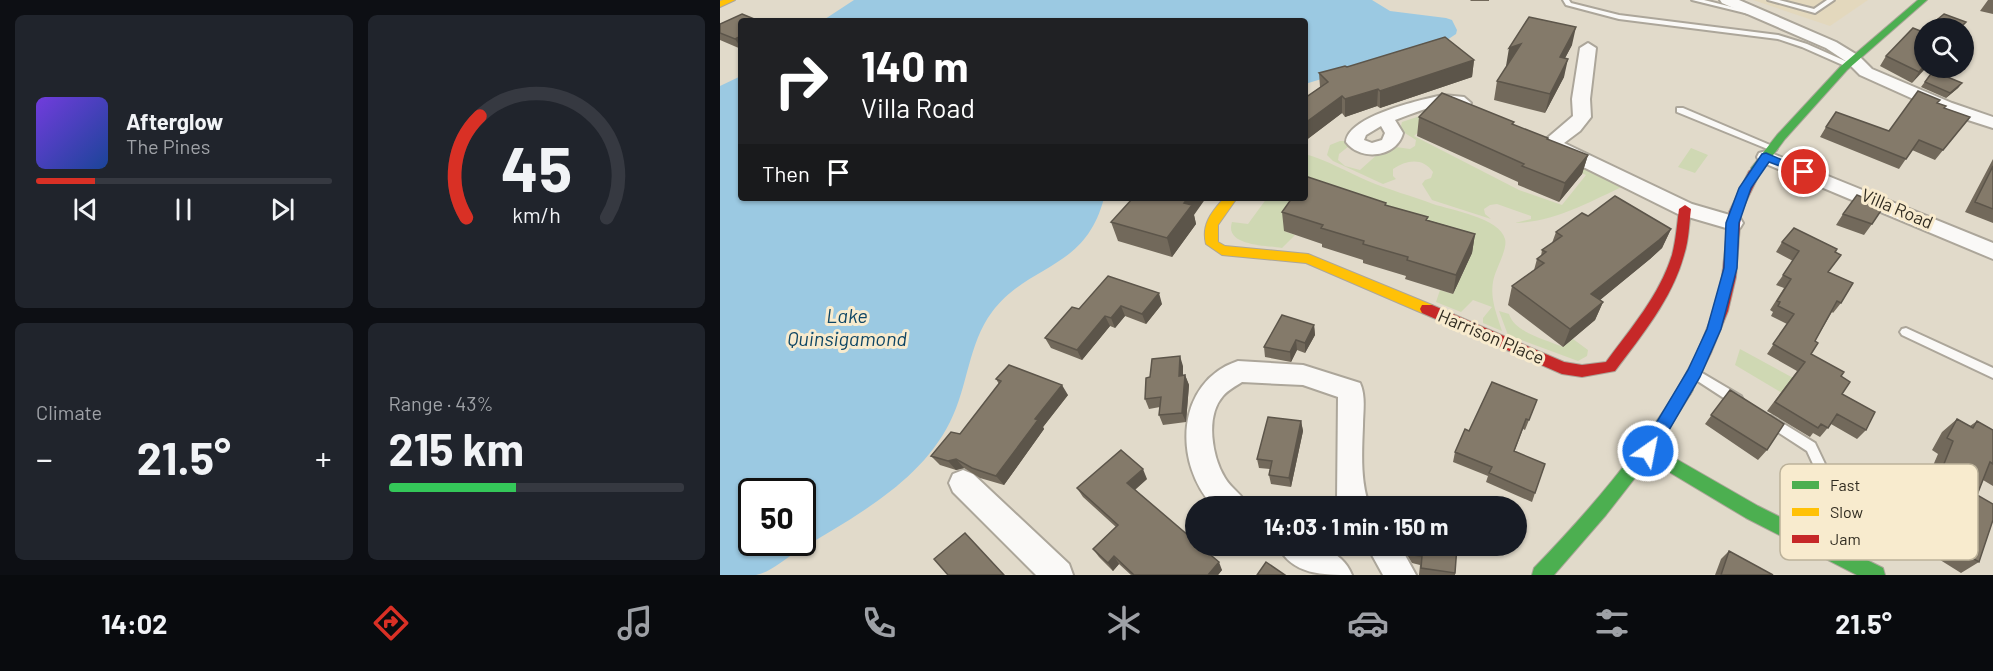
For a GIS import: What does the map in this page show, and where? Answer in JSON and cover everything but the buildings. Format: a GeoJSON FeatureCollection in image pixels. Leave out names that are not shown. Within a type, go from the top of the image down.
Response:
{"type":"FeatureCollection","features":[{"type":"Feature","properties":{"kind":"main road"},"geometry":{"type":"LineString","coordinates":[[720,4],[731,0]]}},
{"type":"Feature","properties":{"kind":"main road"},"geometry":{"type":"LineString","coordinates":[[1541,575],[1602,509],[1648,451],[1694,373],[1714,329],[1726,290],[1731,268],[1732,223],[1745,188],[1770,152],[1850,61],[1918,1]]}},
{"type":"Feature","properties":{"kind":"main road","name":"Harrison Place"},"geometry":{"type":"LineString","coordinates":[[1228,201],[1213,216],[1208,231],[1209,238],[1219,250],[1232,254],[1303,257],[1318,262],[1562,368],[1576,371],[1610,367],[1637,330],[1664,285],[1678,255],[1685,209]]}},
{"type":"Feature","properties":{"kind":"main road"},"geometry":{"type":"LineString","coordinates":[[1648,451],[1780,527]]}},
{"type":"Feature","properties":{"kind":"main road"},"geometry":{"type":"LineString","coordinates":[[1846,560],[1876,575]]}},
{"type":"Feature","properties":{"kind":"street"},"geometry":{"type":"LineString","coordinates":[[1727,0],[1831,45],[1866,72],[1946,107],[1993,123]]}},
{"type":"Feature","properties":{"kind":"street"},"geometry":{"type":"LineString","coordinates":[[1588,48],[1581,99],[1582,117],[1574,127],[1543,141],[1685,209],[1732,223]]}},
{"type":"Feature","properties":{"kind":"street"},"geometry":{"type":"LineString","coordinates":[[1386,119],[1444,100],[1460,102],[1476,110]]}},
{"type":"Feature","properties":{"kind":"street","name":"Villa Road"},"geometry":{"type":"LineString","coordinates":[[1770,152],[1993,251]]}},
{"type":"Feature","properties":{"kind":"street"},"geometry":{"type":"LineString","coordinates":[[1222,496],[1214,488],[1202,454],[1199,436],[1200,419],[1212,390],[1238,371],[1303,375],[1351,391],[1349,432],[1351,496]]}},
{"type":"Feature","properties":{"kind":"street"},"geometry":{"type":"LineString","coordinates":[[963,483],[1058,575]]}},
{"type":"Feature","properties":{"kind":"street"},"geometry":{"type":"LineString","coordinates":[[1308,556],[1336,575]]}},
{"type":"Feature","properties":{"kind":"street"},"geometry":{"type":"LineString","coordinates":[[1389,556],[1401,575]]}},
{"type":"Feature","properties":{"kind":"lane"},"geometry":{"type":"LineString","coordinates":[[1566,0],[1582,9],[1652,22],[1780,38],[1850,61]]}},
{"type":"Feature","properties":{"kind":"lane"},"geometry":{"type":"LineString","coordinates":[[1695,0],[1767,16]]}},
{"type":"Feature","properties":{"kind":"lane"},"geometry":{"type":"LineString","coordinates":[[1772,0],[1815,11],[1831,0]]}},
{"type":"Feature","properties":{"kind":"lane"},"geometry":{"type":"LineString","coordinates":[[1680,110],[1770,152]]}},
{"type":"Feature","properties":{"kind":"lane"},"geometry":{"type":"LineString","coordinates":[[1906,332],[1993,373]]}},
{"type":"Feature","properties":{"kind":"lane"},"geometry":{"type":"LineString","coordinates":[[1694,373],[1811,447],[1819,464]]}},
{"type":"Feature","properties":{"kind":"shaded area"},"geometry":{"type":"Polygon","coordinates":[[[1753,0],[1868,0],[1830,26],[1753,0]]]}},
{"type":"Feature","properties":{"kind":"green space"},"geometry":{"type":"Polygon","coordinates":[[[1447,107],[1414,136],[1519,190],[1562,205],[1586,175],[1569,167],[1578,160],[1626,185],[1558,215],[1515,223],[1531,219],[1531,216],[1497,204],[1484,209],[1485,214],[1491,219],[1432,200],[1422,184],[1431,178],[1433,172],[1419,162],[1409,162],[1393,169],[1393,176],[1396,179],[1383,184],[1333,161],[1327,155],[1330,145],[1348,141],[1349,146],[1339,154],[1338,160],[1345,166],[1360,170],[1380,152],[1396,147],[1410,149],[1415,146],[1416,140],[1400,130],[1402,122],[1447,107]]]}},
{"type":"Feature","properties":{"kind":"green space"},"geometry":{"type":"Polygon","coordinates":[[[1691,148],[1708,155],[1695,173],[1678,167],[1691,148]]]}},
{"type":"Feature","properties":{"kind":"green space"},"geometry":{"type":"Polygon","coordinates":[[[1308,155],[1384,187],[1485,220],[1501,232],[1505,239],[1505,249],[1492,288],[1494,307],[1502,331],[1483,323],[1483,318],[1492,307],[1473,300],[1461,312],[1436,302],[1440,290],[1453,294],[1472,253],[1284,231],[1295,235],[1282,248],[1257,245],[1240,240],[1231,230],[1232,222],[1248,224],[1265,201],[1308,201],[1308,155]]]}},
{"type":"Feature","properties":{"kind":"green space"},"geometry":{"type":"Polygon","coordinates":[[[1499,311],[1509,314],[1512,321],[1524,331],[1563,347],[1573,339],[1588,350],[1587,356],[1578,361],[1508,335],[1499,311]]]}},
{"type":"Feature","properties":{"kind":"green space"},"geometry":{"type":"Polygon","coordinates":[[[1740,349],[1810,387],[1782,393],[1735,365],[1740,349]]]}},
{"type":"Feature","properties":{"kind":"water"},"geometry":{"type":"Polygon","coordinates":[[[854,0],[1372,0],[1390,11],[1452,20],[1457,30],[1456,34],[1444,42],[1308,83],[1308,18],[827,18],[854,0]]]}},
{"type":"Feature","properties":{"kind":"water","name":"Lake Quinsigamond"},"geometry":{"type":"Polygon","coordinates":[[[738,77],[738,201],[1103,201],[1095,222],[1084,240],[1055,264],[1023,283],[992,312],[978,338],[961,395],[950,422],[937,444],[921,463],[883,497],[816,540],[816,478],[738,478],[738,556],[790,556],[771,569],[756,575],[720,575],[720,86],[738,77]]]}},
{"type":"Feature","properties":{"kind":"traffic: fast"},"geometry":{"type":"LineString","coordinates":[[1755,171],[1781,137],[1844,68],[1923,0]]}},
{"type":"Feature","properties":{"kind":"traffic: fast"},"geometry":{"type":"LineString","coordinates":[[1541,575],[1581,532],[1637,464],[1685,390]]}},
{"type":"Feature","properties":{"kind":"traffic: fast"},"geometry":{"type":"LineString","coordinates":[[1648,451],[1780,526]]}},
{"type":"Feature","properties":{"kind":"traffic: fast"},"geometry":{"type":"LineString","coordinates":[[1846,560],[1876,575]]}},
{"type":"Feature","properties":{"kind":"traffic: slow"},"geometry":{"type":"LineString","coordinates":[[720,4],[731,0]]}},
{"type":"Feature","properties":{"kind":"traffic: slow"},"geometry":{"type":"LineString","coordinates":[[1229,201],[1214,219],[1210,230],[1212,244],[1222,250],[1308,259],[1427,309]]}},
{"type":"Feature","properties":{"kind":"traffic: jam"},"geometry":{"type":"LineString","coordinates":[[1685,390],[1704,353],[1721,311],[1729,277],[1735,212],[1755,171]]}},
{"type":"Feature","properties":{"kind":"traffic: jam"},"geometry":{"type":"LineString","coordinates":[[1427,309],[1562,368],[1582,371],[1610,367],[1649,314],[1666,285],[1678,255],[1685,209]]}},
{"type":"Feature","properties":{"kind":"route"},"geometry":{"type":"LineString","coordinates":[[1648,451],[1673,412],[1704,354],[1714,329],[1731,268],[1732,223],[1745,188],[1766,157],[1804,172]]}}]}
